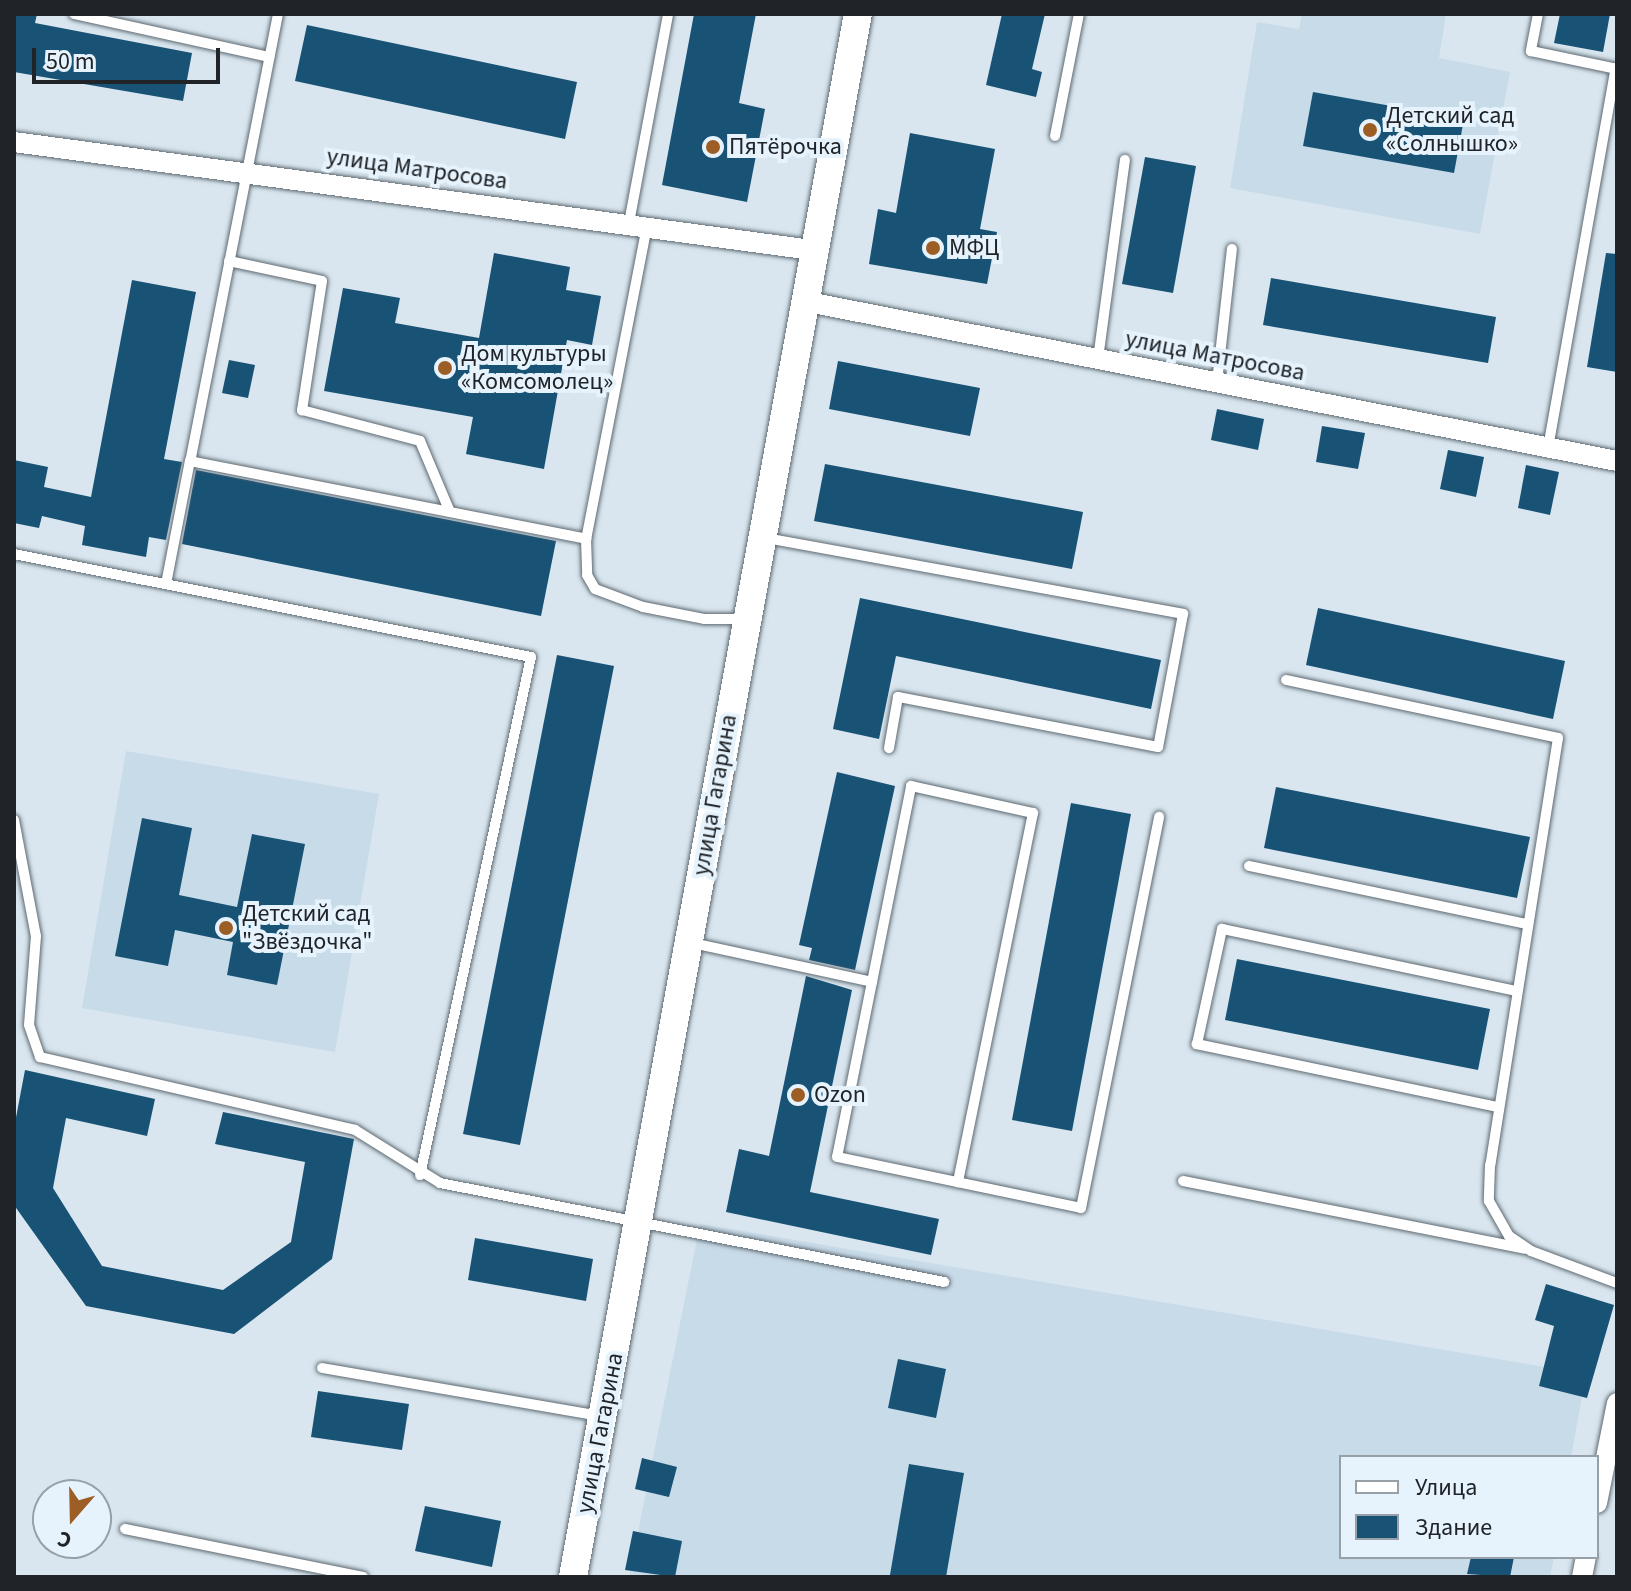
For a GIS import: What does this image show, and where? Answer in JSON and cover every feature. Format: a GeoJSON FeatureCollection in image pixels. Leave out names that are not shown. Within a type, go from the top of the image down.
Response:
{"type":"FeatureCollection","features":[{"type":"Feature","properties":{"kind":"main road","name":"улица Гагарина"},"geometry":{"type":"LineString","coordinates":[[573,1577],[690,943],[812,250],[858,14]]}},
{"type":"Feature","properties":{"kind":"street","name":"улица Матросова"},"geometry":{"type":"LineString","coordinates":[[14,142],[812,250]]}},
{"type":"Feature","properties":{"kind":"street","name":"улица Матросова"},"geometry":{"type":"LineString","coordinates":[[803,301],[1617,461]]}},
{"type":"Feature","properties":{"kind":"street"},"geometry":{"type":"LineString","coordinates":[[1599,1493],[1617,1403]]}},
{"type":"Feature","properties":{"kind":"lane"},"geometry":{"type":"LineString","coordinates":[[74,14],[269,57]]}},
{"type":"Feature","properties":{"kind":"lane"},"geometry":{"type":"LineString","coordinates":[[166,584],[278,14]]}},
{"type":"Feature","properties":{"kind":"lane"},"geometry":{"type":"LineString","coordinates":[[668,14],[638,225],[586,539],[587,575],[595,589],[669,614],[746,619]]}},
{"type":"Feature","properties":{"kind":"lane"},"geometry":{"type":"LineString","coordinates":[[1055,136],[1079,14]]}},
{"type":"Feature","properties":{"kind":"lane"},"geometry":{"type":"LineString","coordinates":[[1538,14],[1531,51],[1616,68],[1548,448]]}},
{"type":"Feature","properties":{"kind":"lane"},"geometry":{"type":"LineString","coordinates":[[1098,359],[1125,160]]}},
{"type":"Feature","properties":{"kind":"lane"},"geometry":{"type":"LineString","coordinates":[[1217,382],[1232,249]]}},
{"type":"Feature","properties":{"kind":"lane"},"geometry":{"type":"LineString","coordinates":[[229,261],[322,281],[302,410],[420,441],[450,512]]}},
{"type":"Feature","properties":{"kind":"lane"},"geometry":{"type":"LineString","coordinates":[[190,461],[586,539]]}},
{"type":"Feature","properties":{"kind":"lane"},"geometry":{"type":"LineString","coordinates":[[760,537],[1183,614],[1158,747],[898,697],[889,748]]}},
{"type":"Feature","properties":{"kind":"lane"},"geometry":{"type":"LineString","coordinates":[[14,554],[531,657],[420,1175]]}},
{"type":"Feature","properties":{"kind":"lane"},"geometry":{"type":"LineString","coordinates":[[1286,680],[1558,738],[1498,1107],[1489,1201],[1509,1236],[1531,1251]]}},
{"type":"Feature","properties":{"kind":"lane"},"geometry":{"type":"LineString","coordinates":[[958,1182],[1033,813],[911,786],[837,1157],[1081,1208],[1159,817]]}},
{"type":"Feature","properties":{"kind":"lane"},"geometry":{"type":"LineString","coordinates":[[14,820],[36,936],[29,1025],[40,1057],[355,1130],[420,1175],[440,1183],[944,1282]]}},
{"type":"Feature","properties":{"kind":"lane"},"geometry":{"type":"LineString","coordinates":[[1249,866],[1527,924]]}},
{"type":"Feature","properties":{"kind":"lane"},"geometry":{"type":"LineString","coordinates":[[1498,1107],[1197,1044],[1222,929],[1516,991]]}},
{"type":"Feature","properties":{"kind":"lane"},"geometry":{"type":"LineString","coordinates":[[690,943],[872,982]]}},
{"type":"Feature","properties":{"kind":"lane"},"geometry":{"type":"LineString","coordinates":[[1183,1181],[1531,1251],[1617,1283]]}},
{"type":"Feature","properties":{"kind":"lane"},"geometry":{"type":"LineString","coordinates":[[322,1368],[603,1417]]}},
{"type":"Feature","properties":{"kind":"lane"},"geometry":{"type":"LineString","coordinates":[[125,1529],[363,1577]]}},
{"type":"Feature","properties":{"kind":"shaded area","name":"Детский сад «Солнышко»"},"geometry":{"type":"Polygon","coordinates":[[[1302,14],[1446,14],[1439,58],[1510,72],[1480,234],[1230,188],[1257,22],[1299,29],[1302,14]]]}},
{"type":"Feature","properties":{"kind":"shaded area","name":"Детский сад \"Звёздочка\""},"geometry":{"type":"Polygon","coordinates":[[[126,751],[379,794],[335,1052],[82,1008],[126,751]]]}},
{"type":"Feature","properties":{"kind":"shaded area"},"geometry":{"type":"Polygon","coordinates":[[[700,1224],[1586,1374],[1571,1455],[1339,1455],[1339,1559],[1554,1559],[1550,1577],[629,1577],[700,1224]]]}},
{"type":"Feature","properties":{"kind":"building"},"geometry":{"type":"Polygon","coordinates":[[[14,14],[37,14],[35,23],[192,53],[183,101],[14,72],[14,14]]]}},
{"type":"Feature","properties":{"kind":"building","name":"Пятёрочка"},"geometry":{"type":"Polygon","coordinates":[[[694,14],[756,14],[739,103],[765,109],[747,202],[662,185],[694,14]]]}},
{"type":"Feature","properties":{"kind":"building"},"geometry":{"type":"Polygon","coordinates":[[[1002,14],[1045,14],[1032,69],[1042,72],[1036,97],[986,85],[1002,14]]]}},
{"type":"Feature","properties":{"kind":"building"},"geometry":{"type":"Polygon","coordinates":[[[1560,14],[1610,14],[1603,52],[1554,43],[1560,14]]]}},
{"type":"Feature","properties":{"kind":"building"},"geometry":{"type":"Polygon","coordinates":[[[307,25],[577,82],[565,139],[295,81],[307,25]]]}},
{"type":"Feature","properties":{"kind":"building"},"geometry":{"type":"Polygon","coordinates":[[[1313,92],[1464,119],[1454,173],[1303,146],[1313,92]]]}},
{"type":"Feature","properties":{"kind":"building"},"geometry":{"type":"Polygon","coordinates":[[[910,133],[995,149],[980,229],[997,232],[987,284],[869,264],[878,209],[896,213],[910,133]]]}},
{"type":"Feature","properties":{"kind":"building"},"geometry":{"type":"Polygon","coordinates":[[[1145,157],[1196,166],[1173,293],[1122,284],[1145,157]]]}},
{"type":"Feature","properties":{"kind":"building","name":"Дом культуры «Комсомолец»"},"geometry":{"type":"Polygon","coordinates":[[[494,253],[570,267],[566,290],[601,296],[592,345],[567,340],[544,469],[466,454],[473,417],[324,391],[343,288],[400,298],[395,323],[479,338],[494,253]]]}},
{"type":"Feature","properties":{"kind":"building"},"geometry":{"type":"Polygon","coordinates":[[[1606,253],[1617,254],[1617,372],[1587,367],[1606,253]]]}},
{"type":"Feature","properties":{"kind":"building"},"geometry":{"type":"Polygon","coordinates":[[[1271,278],[1496,317],[1488,363],[1263,325],[1271,278]]]}},
{"type":"Feature","properties":{"kind":"building"},"geometry":{"type":"Polygon","coordinates":[[[132,280],[196,292],[164,459],[182,462],[166,540],[149,537],[146,557],[82,545],[85,526],[42,516],[39,528],[14,523],[14,460],[48,467],[44,487],[91,497],[132,280]]]}},
{"type":"Feature","properties":{"kind":"building"},"geometry":{"type":"Polygon","coordinates":[[[229,360],[255,365],[248,398],[222,393],[229,360]]]}},
{"type":"Feature","properties":{"kind":"building"},"geometry":{"type":"Polygon","coordinates":[[[838,361],[980,388],[970,436],[829,409],[838,361]]]}},
{"type":"Feature","properties":{"kind":"building"},"geometry":{"type":"Polygon","coordinates":[[[1217,409],[1264,419],[1258,450],[1211,440],[1217,409]]]}},
{"type":"Feature","properties":{"kind":"building"},"geometry":{"type":"Polygon","coordinates":[[[1322,426],[1365,433],[1358,469],[1316,462],[1322,426]]]}},
{"type":"Feature","properties":{"kind":"building"},"geometry":{"type":"Polygon","coordinates":[[[1448,450],[1484,457],[1476,497],[1440,489],[1448,450]]]}},
{"type":"Feature","properties":{"kind":"building"},"geometry":{"type":"Polygon","coordinates":[[[825,464],[1083,512],[1072,569],[814,521],[825,464]]]}},
{"type":"Feature","properties":{"kind":"building"},"geometry":{"type":"Polygon","coordinates":[[[1526,465],[1559,472],[1550,515],[1518,508],[1526,465]]]}},
{"type":"Feature","properties":{"kind":"building"},"geometry":{"type":"Polygon","coordinates":[[[196,470],[556,541],[541,616],[182,544],[196,470]]]}},
{"type":"Feature","properties":{"kind":"building"},"geometry":{"type":"Polygon","coordinates":[[[860,598],[1161,660],[1151,709],[896,656],[879,739],[833,729],[860,598]]]}},
{"type":"Feature","properties":{"kind":"building"},"geometry":{"type":"Polygon","coordinates":[[[1318,608],[1565,661],[1553,719],[1306,665],[1318,608]]]}},
{"type":"Feature","properties":{"kind":"building"},"geometry":{"type":"Polygon","coordinates":[[[557,655],[614,666],[520,1145],[463,1134],[557,655]]]}},
{"type":"Feature","properties":{"kind":"building"},"geometry":{"type":"Polygon","coordinates":[[[837,772],[895,786],[855,970],[809,960],[812,948],[799,945],[837,772]]]}},
{"type":"Feature","properties":{"kind":"building"},"geometry":{"type":"Polygon","coordinates":[[[1276,787],[1530,837],[1517,898],[1264,848],[1276,787]]]}},
{"type":"Feature","properties":{"kind":"building"},"geometry":{"type":"Polygon","coordinates":[[[1071,803],[1131,814],[1072,1131],[1012,1120],[1071,803]]]}},
{"type":"Feature","properties":{"kind":"building"},"geometry":{"type":"Polygon","coordinates":[[[142,818],[192,828],[179,895],[237,907],[252,834],[305,844],[277,985],[227,975],[233,942],[175,930],[168,966],[115,956],[142,818]]]}},
{"type":"Feature","properties":{"kind":"building"},"geometry":{"type":"Polygon","coordinates":[[[1237,959],[1490,1009],[1478,1070],[1225,1020],[1237,959]]]}},
{"type":"Feature","properties":{"kind":"building"},"geometry":{"type":"Polygon","coordinates":[[[806,976],[852,990],[810,1192],[939,1219],[931,1255],[726,1212],[739,1149],[769,1156],[806,976]]]}},
{"type":"Feature","properties":{"kind":"building"},"geometry":{"type":"Polygon","coordinates":[[[25,1070],[155,1099],[147,1136],[66,1118],[53,1188],[102,1266],[223,1290],[291,1242],[305,1162],[215,1144],[223,1112],[354,1139],[332,1259],[234,1334],[86,1306],[14,1205],[14,1128],[25,1070]]]}},
{"type":"Feature","properties":{"kind":"building"},"geometry":{"type":"Polygon","coordinates":[[[475,1238],[593,1259],[586,1301],[468,1280],[475,1238]]]}},
{"type":"Feature","properties":{"kind":"building"},"geometry":{"type":"Polygon","coordinates":[[[1546,1284],[1614,1305],[1587,1398],[1539,1386],[1554,1326],[1535,1320],[1546,1284]]]}},
{"type":"Feature","properties":{"kind":"building"},"geometry":{"type":"Polygon","coordinates":[[[898,1359],[946,1369],[936,1418],[888,1408],[898,1359]]]}},
{"type":"Feature","properties":{"kind":"building"},"geometry":{"type":"Polygon","coordinates":[[[318,1391],[409,1404],[402,1450],[311,1437],[318,1391]]]}},
{"type":"Feature","properties":{"kind":"building"},"geometry":{"type":"Polygon","coordinates":[[[642,1458],[677,1467],[669,1497],[635,1489],[642,1458]]]}},
{"type":"Feature","properties":{"kind":"building"},"geometry":{"type":"Polygon","coordinates":[[[909,1464],[964,1473],[946,1577],[890,1575],[909,1464]]]}},
{"type":"Feature","properties":{"kind":"building"},"geometry":{"type":"Polygon","coordinates":[[[425,1506],[501,1521],[492,1567],[415,1551],[425,1506]]]}},
{"type":"Feature","properties":{"kind":"building"},"geometry":{"type":"Polygon","coordinates":[[[633,1531],[682,1541],[675,1577],[625,1570],[633,1531]]]}},
{"type":"Feature","properties":{"kind":"building"},"geometry":{"type":"Polygon","coordinates":[[[1471,1559],[1514,1559],[1510,1577],[1467,1574],[1471,1559]]]}},
{"type":"Feature","properties":{"kind":"place","name":"Детский сад «Солнышко»"},"geometry":{"type":"Point","coordinates":[1370,130]}},
{"type":"Feature","properties":{"kind":"place","name":"Пятёрочка"},"geometry":{"type":"Point","coordinates":[713,147]}},
{"type":"Feature","properties":{"kind":"place","name":"МФЦ"},"geometry":{"type":"Point","coordinates":[933,248]}},
{"type":"Feature","properties":{"kind":"place","name":"Дом культуры «Комсомолец»"},"geometry":{"type":"Point","coordinates":[445,368]}},
{"type":"Feature","properties":{"kind":"place","name":"Детский сад \"Звёздочка\""},"geometry":{"type":"Point","coordinates":[226,928]}},
{"type":"Feature","properties":{"kind":"place","name":"Ozon"},"geometry":{"type":"Point","coordinates":[798,1095]}}]}
